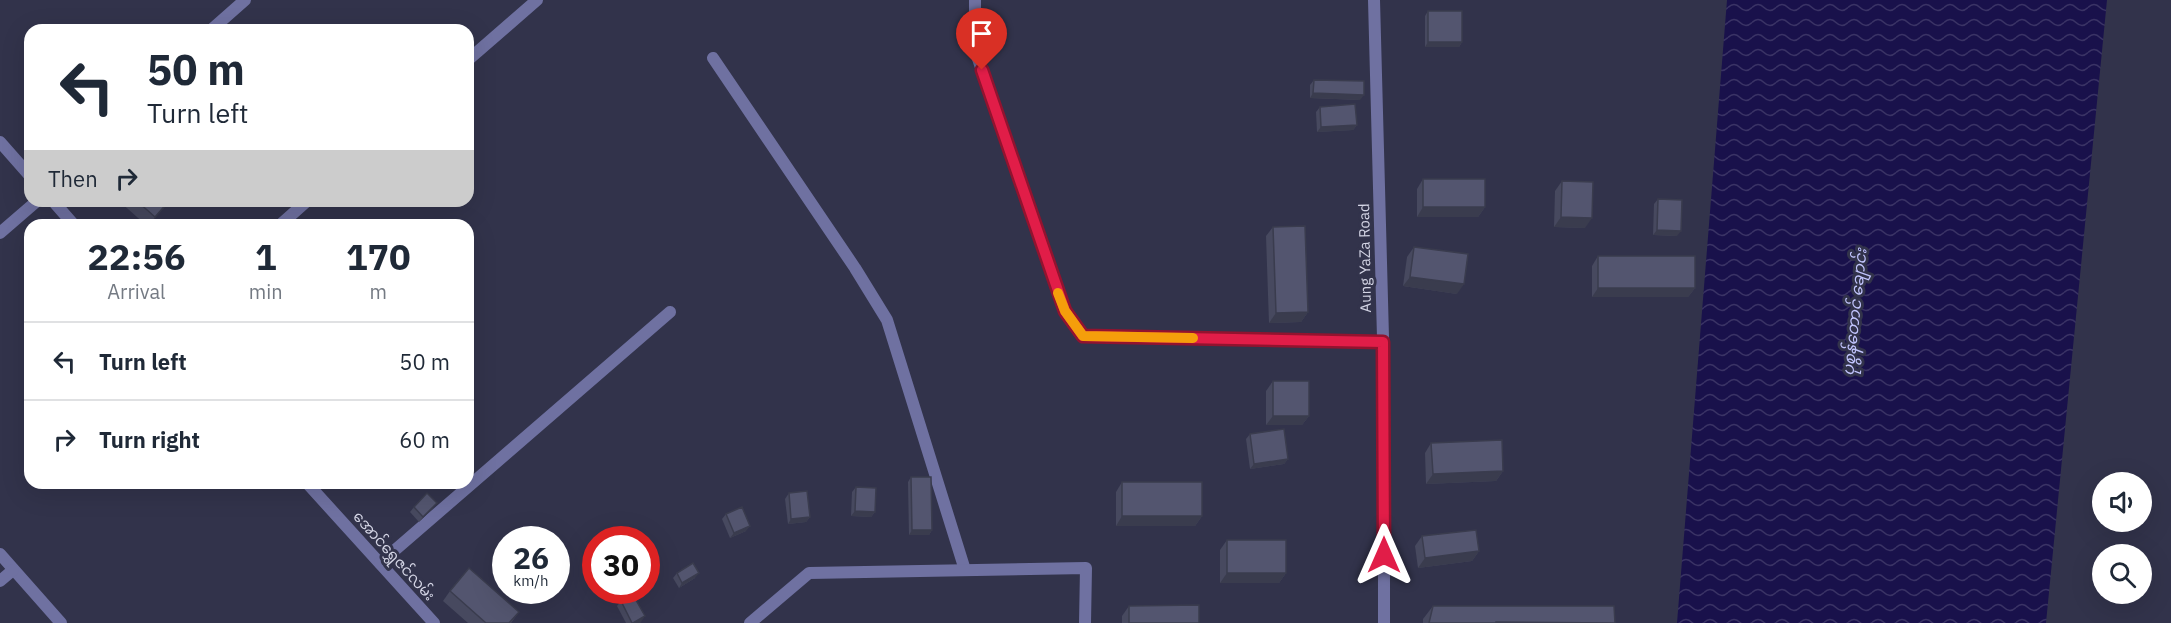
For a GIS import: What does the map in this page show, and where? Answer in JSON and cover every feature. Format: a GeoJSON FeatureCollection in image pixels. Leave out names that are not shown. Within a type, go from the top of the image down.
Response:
{"type":"FeatureCollection","features":[{"type":"Feature","properties":{"kind":"street"},"geometry":{"type":"LineString","coordinates":[[218,24],[245,0]]}},
{"type":"Feature","properties":{"kind":"street"},"geometry":{"type":"LineString","coordinates":[[474,55],[537,0]]}},
{"type":"Feature","properties":{"kind":"street"},"geometry":{"type":"LineString","coordinates":[[975,0],[975,50],[1065,311],[1083,336],[1383,342]]}},
{"type":"Feature","properties":{"kind":"street","name":"Aung YaZa Road"},"geometry":{"type":"LineString","coordinates":[[1374,0],[1383,342],[1384,623]]}},
{"type":"Feature","properties":{"kind":"street"},"geometry":{"type":"LineString","coordinates":[[713,58],[855,268],[887,320],[965,570]]}},
{"type":"Feature","properties":{"kind":"street"},"geometry":{"type":"LineString","coordinates":[[0,142],[24,169]]}},
{"type":"Feature","properties":{"kind":"street"},"geometry":{"type":"LineString","coordinates":[[0,233],[30,207]]}},
{"type":"Feature","properties":{"kind":"street"},"geometry":{"type":"LineString","coordinates":[[58,207],[69,219]]}},
{"type":"Feature","properties":{"kind":"street"},"geometry":{"type":"LineString","coordinates":[[287,219],[300,207]]}},
{"type":"Feature","properties":{"kind":"street"},"geometry":{"type":"LineString","coordinates":[[474,482],[670,312]]}},
{"type":"Feature","properties":{"kind":"street","name":"အောင်ရွှေဇင်လမ်း"},"geometry":{"type":"LineString","coordinates":[[312,489],[434,623]]}},
{"type":"Feature","properties":{"kind":"street"},"geometry":{"type":"LineString","coordinates":[[380,563],[465,489]]}},
{"type":"Feature","properties":{"kind":"street"},"geometry":{"type":"LineString","coordinates":[[0,554],[61,623]]}},
{"type":"Feature","properties":{"kind":"street"},"geometry":{"type":"LineString","coordinates":[[750,623],[809,573],[1086,568],[1085,623]]}},
{"type":"Feature","properties":{"kind":"street"},"geometry":{"type":"LineString","coordinates":[[0,581],[13,570]]}},
{"type":"Feature","properties":{"kind":"water","name":"ပုစွန်တောင် ချောင်း"},"geometry":{"type":"Polygon","coordinates":[[[1727,0],[2107,0],[2046,623],[1677,623],[1727,0]]]}},
{"type":"Feature","properties":{"kind":"building"},"geometry":{"type":"Polygon","coordinates":[[[1428,11],[1462,11],[1462,42],[1428,42],[1428,11]]]}},
{"type":"Feature","properties":{"kind":"building"},"geometry":{"type":"Polygon","coordinates":[[[1314,80],[1364,81],[1364,95],[1313,93],[1314,80]]]}},
{"type":"Feature","properties":{"kind":"building"},"geometry":{"type":"Polygon","coordinates":[[[1355,104],[1357,125],[1321,127],[1320,107],[1355,104]]]}},
{"type":"Feature","properties":{"kind":"building"},"geometry":{"type":"Polygon","coordinates":[[[1423,179],[1485,179],[1485,207],[1423,207],[1423,179]]]}},
{"type":"Feature","properties":{"kind":"building"},"geometry":{"type":"Polygon","coordinates":[[[1562,181],[1593,182],[1592,218],[1561,217],[1562,181]]]}},
{"type":"Feature","properties":{"kind":"building"},"geometry":{"type":"Polygon","coordinates":[[[1658,199],[1682,200],[1681,231],[1657,230],[1658,199]]]}},
{"type":"Feature","properties":{"kind":"building"},"geometry":{"type":"Polygon","coordinates":[[[144,207],[164,207],[155,217],[144,207]]]}},
{"type":"Feature","properties":{"kind":"building"},"geometry":{"type":"Polygon","coordinates":[[[1305,226],[1308,312],[1276,313],[1273,227],[1305,226]]]}},
{"type":"Feature","properties":{"kind":"building"},"geometry":{"type":"Polygon","coordinates":[[[1414,247],[1468,254],[1464,284],[1410,277],[1414,247]]]}},
{"type":"Feature","properties":{"kind":"building"},"geometry":{"type":"Polygon","coordinates":[[[1598,256],[1695,256],[1695,288],[1598,288],[1598,256]]]}},
{"type":"Feature","properties":{"kind":"building"},"geometry":{"type":"Polygon","coordinates":[[[1273,381],[1309,381],[1309,416],[1273,416],[1273,381]]]}},
{"type":"Feature","properties":{"kind":"building"},"geometry":{"type":"Polygon","coordinates":[[[1284,429],[1288,459],[1254,464],[1250,434],[1284,429]]]}},
{"type":"Feature","properties":{"kind":"building"},"geometry":{"type":"Polygon","coordinates":[[[1502,440],[1503,471],[1433,474],[1431,443],[1502,440]]]}},
{"type":"Feature","properties":{"kind":"building"},"geometry":{"type":"Polygon","coordinates":[[[911,477],[931,477],[932,530],[912,530],[911,477]]]}},
{"type":"Feature","properties":{"kind":"building"},"geometry":{"type":"Polygon","coordinates":[[[1122,482],[1202,482],[1202,516],[1122,516],[1122,482]]]}},
{"type":"Feature","properties":{"kind":"building"},"geometry":{"type":"Polygon","coordinates":[[[856,487],[876,488],[875,512],[855,511],[856,487]]]}},
{"type":"Feature","properties":{"kind":"building"},"geometry":{"type":"Polygon","coordinates":[[[807,491],[810,517],[791,519],[789,493],[807,491]]]}},
{"type":"Feature","properties":{"kind":"building"},"geometry":{"type":"Polygon","coordinates":[[[427,493],[437,503],[423,517],[414,507],[427,493]]]}},
{"type":"Feature","properties":{"kind":"building"},"geometry":{"type":"Polygon","coordinates":[[[742,507],[750,526],[734,533],[726,514],[742,507]]]}},
{"type":"Feature","properties":{"kind":"building"},"geometry":{"type":"Polygon","coordinates":[[[1476,530],[1479,551],[1425,558],[1422,536],[1476,530]]]}},
{"type":"Feature","properties":{"kind":"building"},"geometry":{"type":"Polygon","coordinates":[[[1227,540],[1286,540],[1286,573],[1227,573],[1227,540]]]}},
{"type":"Feature","properties":{"kind":"building"},"geometry":{"type":"Polygon","coordinates":[[[693,563],[699,573],[682,583],[677,573],[693,563]]]}},
{"type":"Feature","properties":{"kind":"building"},"geometry":{"type":"Polygon","coordinates":[[[469,568],[492,588],[492,604],[510,604],[519,612],[509,623],[486,623],[450,591],[469,568]]]}},
{"type":"Feature","properties":{"kind":"building"},"geometry":{"type":"Polygon","coordinates":[[[622,604],[638,604],[645,616],[632,623],[622,604]]]}},
{"type":"Feature","properties":{"kind":"building"},"geometry":{"type":"Polygon","coordinates":[[[1199,605],[1199,623],[1129,623],[1129,606],[1199,605]]]}},
{"type":"Feature","properties":{"kind":"building"},"geometry":{"type":"Polygon","coordinates":[[[1433,606],[1614,606],[1615,623],[1429,623],[1433,606]]]}},
{"type":"Feature","properties":{"kind":"slow traffic"},"geometry":{"type":"LineString","coordinates":[[1058,293],[1065,311],[1083,336],[1193,338]]}},
{"type":"Feature","properties":{"kind":"route"},"geometry":{"type":"LineString","coordinates":[[982,70],[1065,311],[1083,336],[1383,342],[1384,555]]}}]}
